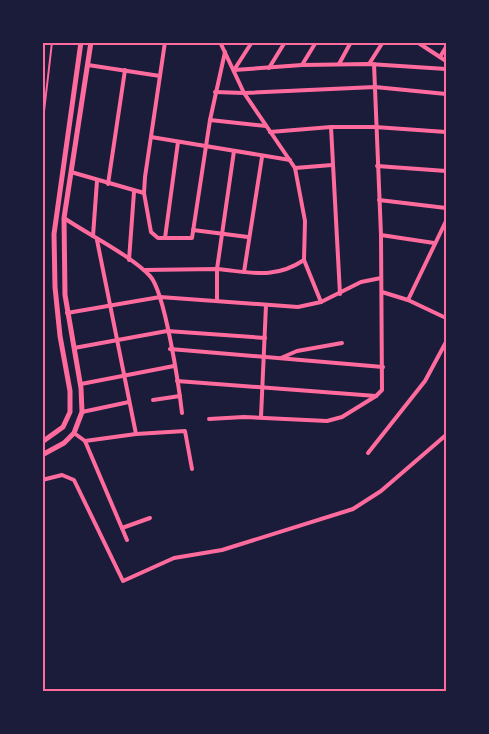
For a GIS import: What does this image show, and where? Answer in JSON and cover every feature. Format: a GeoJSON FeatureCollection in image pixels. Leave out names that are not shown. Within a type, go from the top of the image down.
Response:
{"type":"FeatureCollection","features":[{"type":"Feature","properties":{"kind":"street"},"geometry":{"type":"LineString","coordinates":[[42,442],[63,427],[70,412],[71,397],[57,310],[54,234],[81,42]]}},
{"type":"Feature","properties":{"kind":"street"},"geometry":{"type":"LineString","coordinates":[[42,455],[64,443],[74,433],[82,412],[81,384],[68,313],[64,275],[64,218],[91,42]]}},
{"type":"Feature","properties":{"kind":"street"},"geometry":{"type":"LineString","coordinates":[[165,42],[144,193],[151,232],[155,237],[191,239],[194,230],[215,92],[225,52]]}},
{"type":"Feature","properties":{"kind":"street"},"geometry":{"type":"LineString","coordinates":[[220,42],[244,93],[294,168],[306,220],[304,260],[321,302]]}},
{"type":"Feature","properties":{"kind":"street"},"geometry":{"type":"LineString","coordinates":[[234,70],[252,42]]}},
{"type":"Feature","properties":{"kind":"street"},"geometry":{"type":"LineString","coordinates":[[269,68],[285,42]]}},
{"type":"Feature","properties":{"kind":"street"},"geometry":{"type":"LineString","coordinates":[[302,65],[316,42]]}},
{"type":"Feature","properties":{"kind":"street"},"geometry":{"type":"LineString","coordinates":[[338,64],[351,42]]}},
{"type":"Feature","properties":{"kind":"street"},"geometry":{"type":"LineString","coordinates":[[209,419],[261,417],[327,421],[342,418],[382,390],[381,235],[375,127],[375,87],[372,64],[383,42]]}},
{"type":"Feature","properties":{"kind":"street"},"geometry":{"type":"LineString","coordinates":[[417,42],[446,61]]}},
{"type":"Feature","properties":{"kind":"street"},"geometry":{"type":"LineString","coordinates":[[440,57],[446,47]]}},
{"type":"Feature","properties":{"kind":"street"},"geometry":{"type":"LineString","coordinates":[[234,70],[338,64],[372,64],[446,69]]}},
{"type":"Feature","properties":{"kind":"street"},"geometry":{"type":"LineString","coordinates":[[88,65],[160,76]]}},
{"type":"Feature","properties":{"kind":"street"},"geometry":{"type":"LineString","coordinates":[[108,184],[125,70]]}},
{"type":"Feature","properties":{"kind":"street"},"geometry":{"type":"LineString","coordinates":[[215,92],[244,93],[375,87],[446,94]]}},
{"type":"Feature","properties":{"kind":"street"},"geometry":{"type":"LineString","coordinates":[[210,120],[266,126]]}},
{"type":"Feature","properties":{"kind":"street"},"geometry":{"type":"LineString","coordinates":[[331,127],[340,294]]}},
{"type":"Feature","properties":{"kind":"street"},"geometry":{"type":"LineString","coordinates":[[270,132],[331,127],[375,127],[446,132]]}},
{"type":"Feature","properties":{"kind":"street"},"geometry":{"type":"LineString","coordinates":[[151,137],[207,145],[262,157],[290,160]]}},
{"type":"Feature","properties":{"kind":"street"},"geometry":{"type":"LineString","coordinates":[[165,238],[178,142]]}},
{"type":"Feature","properties":{"kind":"street"},"geometry":{"type":"LineString","coordinates":[[217,300],[217,268],[234,151]]}},
{"type":"Feature","properties":{"kind":"street"},"geometry":{"type":"LineString","coordinates":[[244,272],[262,157]]}},
{"type":"Feature","properties":{"kind":"street"},"geometry":{"type":"LineString","coordinates":[[294,168],[332,165]]}},
{"type":"Feature","properties":{"kind":"street"},"geometry":{"type":"LineString","coordinates":[[377,166],[446,171]]}},
{"type":"Feature","properties":{"kind":"street"},"geometry":{"type":"LineString","coordinates":[[71,172],[134,192],[144,193]]}},
{"type":"Feature","properties":{"kind":"street"},"geometry":{"type":"LineString","coordinates":[[92,236],[97,181]]}},
{"type":"Feature","properties":{"kind":"street"},"geometry":{"type":"LineString","coordinates":[[129,260],[134,192]]}},
{"type":"Feature","properties":{"kind":"street"},"geometry":{"type":"LineString","coordinates":[[379,200],[446,208]]}},
{"type":"Feature","properties":{"kind":"street"},"geometry":{"type":"LineString","coordinates":[[64,218],[144,270],[152,278],[160,297],[182,413]]}},
{"type":"Feature","properties":{"kind":"street"},"geometry":{"type":"LineString","coordinates":[[408,300],[446,221]]}},
{"type":"Feature","properties":{"kind":"street"},"geometry":{"type":"LineString","coordinates":[[194,230],[248,237]]}},
{"type":"Feature","properties":{"kind":"street"},"geometry":{"type":"LineString","coordinates":[[381,235],[434,243]]}},
{"type":"Feature","properties":{"kind":"street"},"geometry":{"type":"LineString","coordinates":[[97,240],[136,434]]}},
{"type":"Feature","properties":{"kind":"street"},"geometry":{"type":"LineString","coordinates":[[144,270],[217,268],[270,274],[289,269],[304,260]]}},
{"type":"Feature","properties":{"kind":"street"},"geometry":{"type":"LineString","coordinates":[[68,313],[160,297],[298,307],[321,302],[361,282],[381,278]]}},
{"type":"Feature","properties":{"kind":"street"},"geometry":{"type":"LineString","coordinates":[[382,292],[408,300],[446,318]]}},
{"type":"Feature","properties":{"kind":"street"},"geometry":{"type":"LineString","coordinates":[[261,417],[266,304]]}},
{"type":"Feature","properties":{"kind":"street"},"geometry":{"type":"LineString","coordinates":[[74,348],[167,331],[265,338]]}},
{"type":"Feature","properties":{"kind":"street"},"geometry":{"type":"LineString","coordinates":[[368,453],[425,381],[446,342]]}},
{"type":"Feature","properties":{"kind":"street"},"geometry":{"type":"LineString","coordinates":[[281,358],[297,351],[342,343]]}},
{"type":"Feature","properties":{"kind":"street"},"geometry":{"type":"LineString","coordinates":[[170,348],[383,367]]}},
{"type":"Feature","properties":{"kind":"street"},"geometry":{"type":"LineString","coordinates":[[81,384],[174,366]]}},
{"type":"Feature","properties":{"kind":"street"},"geometry":{"type":"LineString","coordinates":[[177,381],[376,396]]}},
{"type":"Feature","properties":{"kind":"street"},"geometry":{"type":"LineString","coordinates":[[153,400],[180,396]]}},
{"type":"Feature","properties":{"kind":"street"},"geometry":{"type":"LineString","coordinates":[[82,412],[129,402]]}},
{"type":"Feature","properties":{"kind":"street"},"geometry":{"type":"LineString","coordinates":[[85,441],[136,434],[185,431],[192,469]]}},
{"type":"Feature","properties":{"kind":"street"},"geometry":{"type":"LineString","coordinates":[[74,433],[85,441],[127,540]]}},
{"type":"Feature","properties":{"kind":"street"},"geometry":{"type":"LineString","coordinates":[[42,480],[62,475],[74,480],[123,581],[174,558],[222,550],[352,509],[381,491],[446,435]]}},
{"type":"Feature","properties":{"kind":"street"},"geometry":{"type":"LineString","coordinates":[[122,528],[150,518]]}},
{"type":"Feature","properties":{"kind":"lane"},"geometry":{"type":"LineString","coordinates":[[42,130],[52,42]]}}]}
